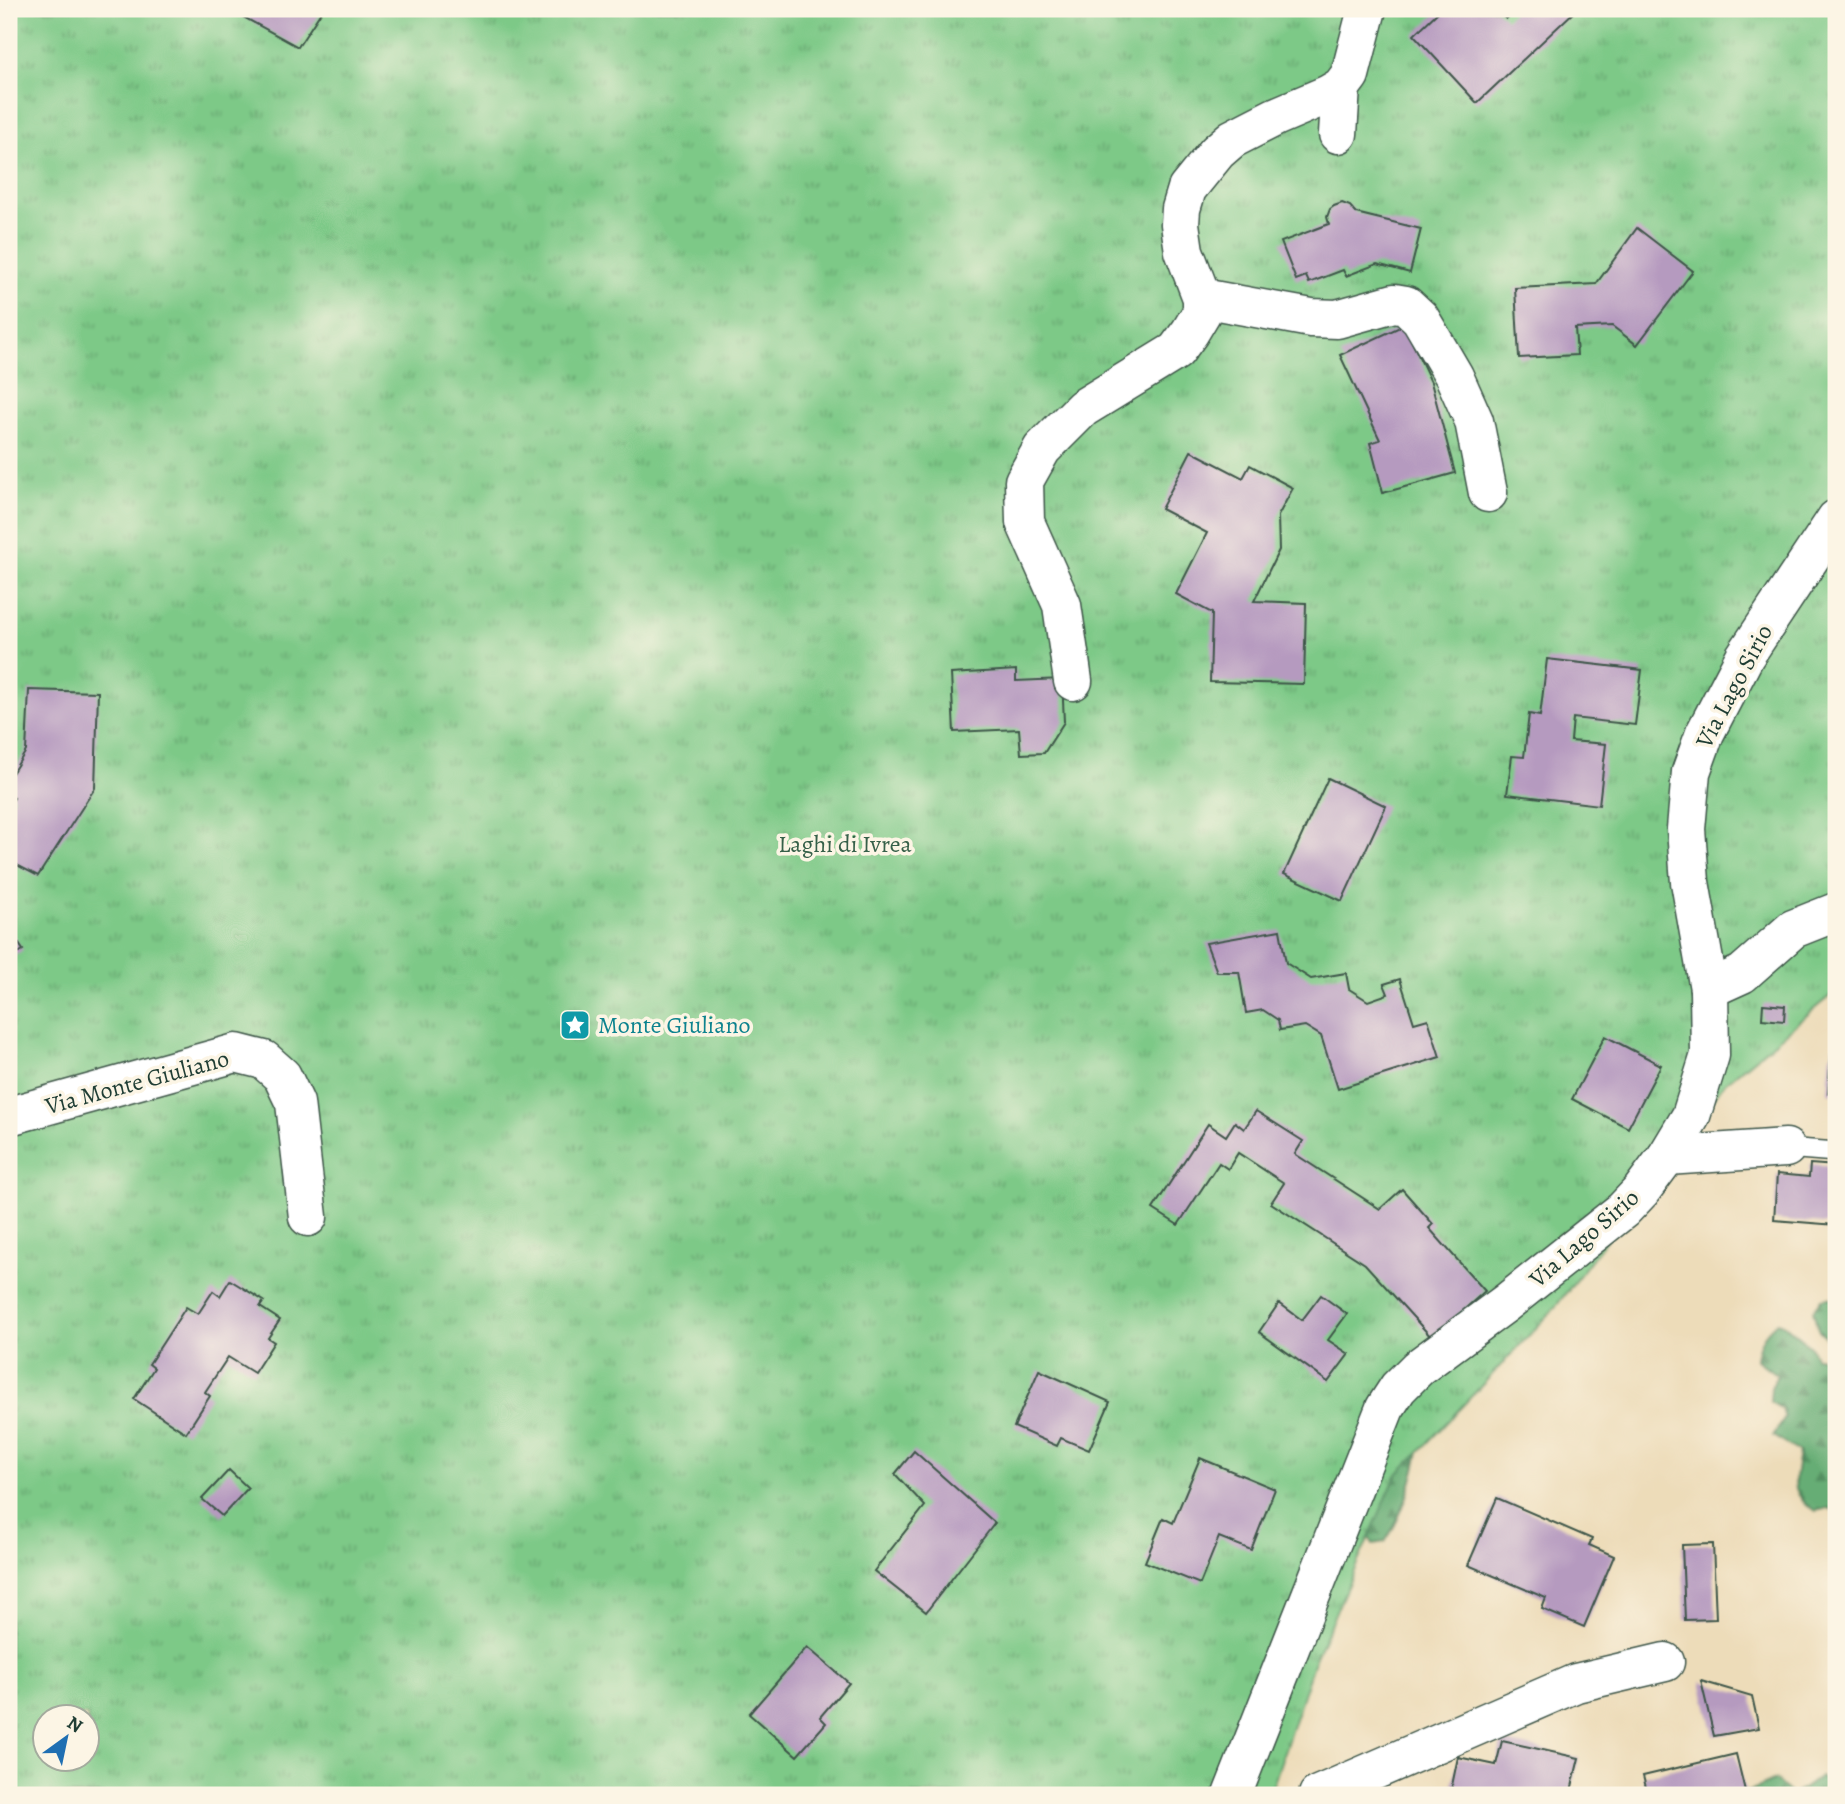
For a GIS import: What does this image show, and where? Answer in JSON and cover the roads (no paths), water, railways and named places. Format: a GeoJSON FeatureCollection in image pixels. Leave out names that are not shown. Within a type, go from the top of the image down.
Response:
{"type":"FeatureCollection","features":[{"type":"Feature","properties":{"kind":"street"},"geometry":{"type":"LineString","coordinates":[[1221,331],[1202,298],[1184,250],[1180,224],[1187,190],[1217,152],[1232,139],[1341,87],[1350,75],[1367,9]]}},
{"type":"Feature","properties":{"kind":"street"},"geometry":{"type":"LineString","coordinates":[[1338,134],[1341,87]]}},
{"type":"Feature","properties":{"kind":"street"},"geometry":{"type":"LineString","coordinates":[[1202,298],[1311,318],[1337,319],[1394,303],[1406,305],[1420,318],[1454,376],[1474,421],[1488,492]]}},
{"type":"Feature","properties":{"kind":"street"},"geometry":{"type":"LineString","coordinates":[[1073,681],[1062,605],[1025,522],[1024,481],[1031,464],[1042,449],[1083,408],[1176,351],[1202,312],[1202,298]]}},
{"type":"Feature","properties":{"kind":"street","name":"Via Lago Sirio"},"geometry":{"type":"LineString","coordinates":[[1232,1795],[1385,1408],[1398,1388],[1418,1368],[1506,1303],[1623,1210],[1667,1156],[1691,1116],[1710,1055],[1709,989],[1690,882],[1686,830],[1691,772],[1705,733],[1745,656],[1836,519]]}},
{"type":"Feature","properties":{"kind":"street"},"geometry":{"type":"LineString","coordinates":[[1709,989],[1742,974],[1793,929],[1836,912]]}},
{"type":"Feature","properties":{"kind":"street","name":"Via Monte Giuliano"},"geometry":{"type":"LineString","coordinates":[[9,1116],[236,1053],[264,1060],[282,1076],[295,1103],[308,1217]]}},
{"type":"Feature","properties":{"kind":"street"},"geometry":{"type":"LineString","coordinates":[[1667,1156],[1786,1148]]}},
{"type":"Feature","properties":{"kind":"street"},"geometry":{"type":"LineString","coordinates":[[1318,1795],[1576,1683],[1665,1662]]}},
{"type":"Feature","properties":{"kind":"lane"},"geometry":{"type":"LineString","coordinates":[[1786,1148],[1836,1152]]}},
{"type":"Feature","properties":{"kind":"place","name":"Monte Giuliano"},"geometry":{"type":"Point","coordinates":[575,1025]}},
{"type":"Feature","properties":{"kind":"park label","name":"Laghi di Ivrea"},"geometry":{"type":"Point","coordinates":[845,844]}}]}
